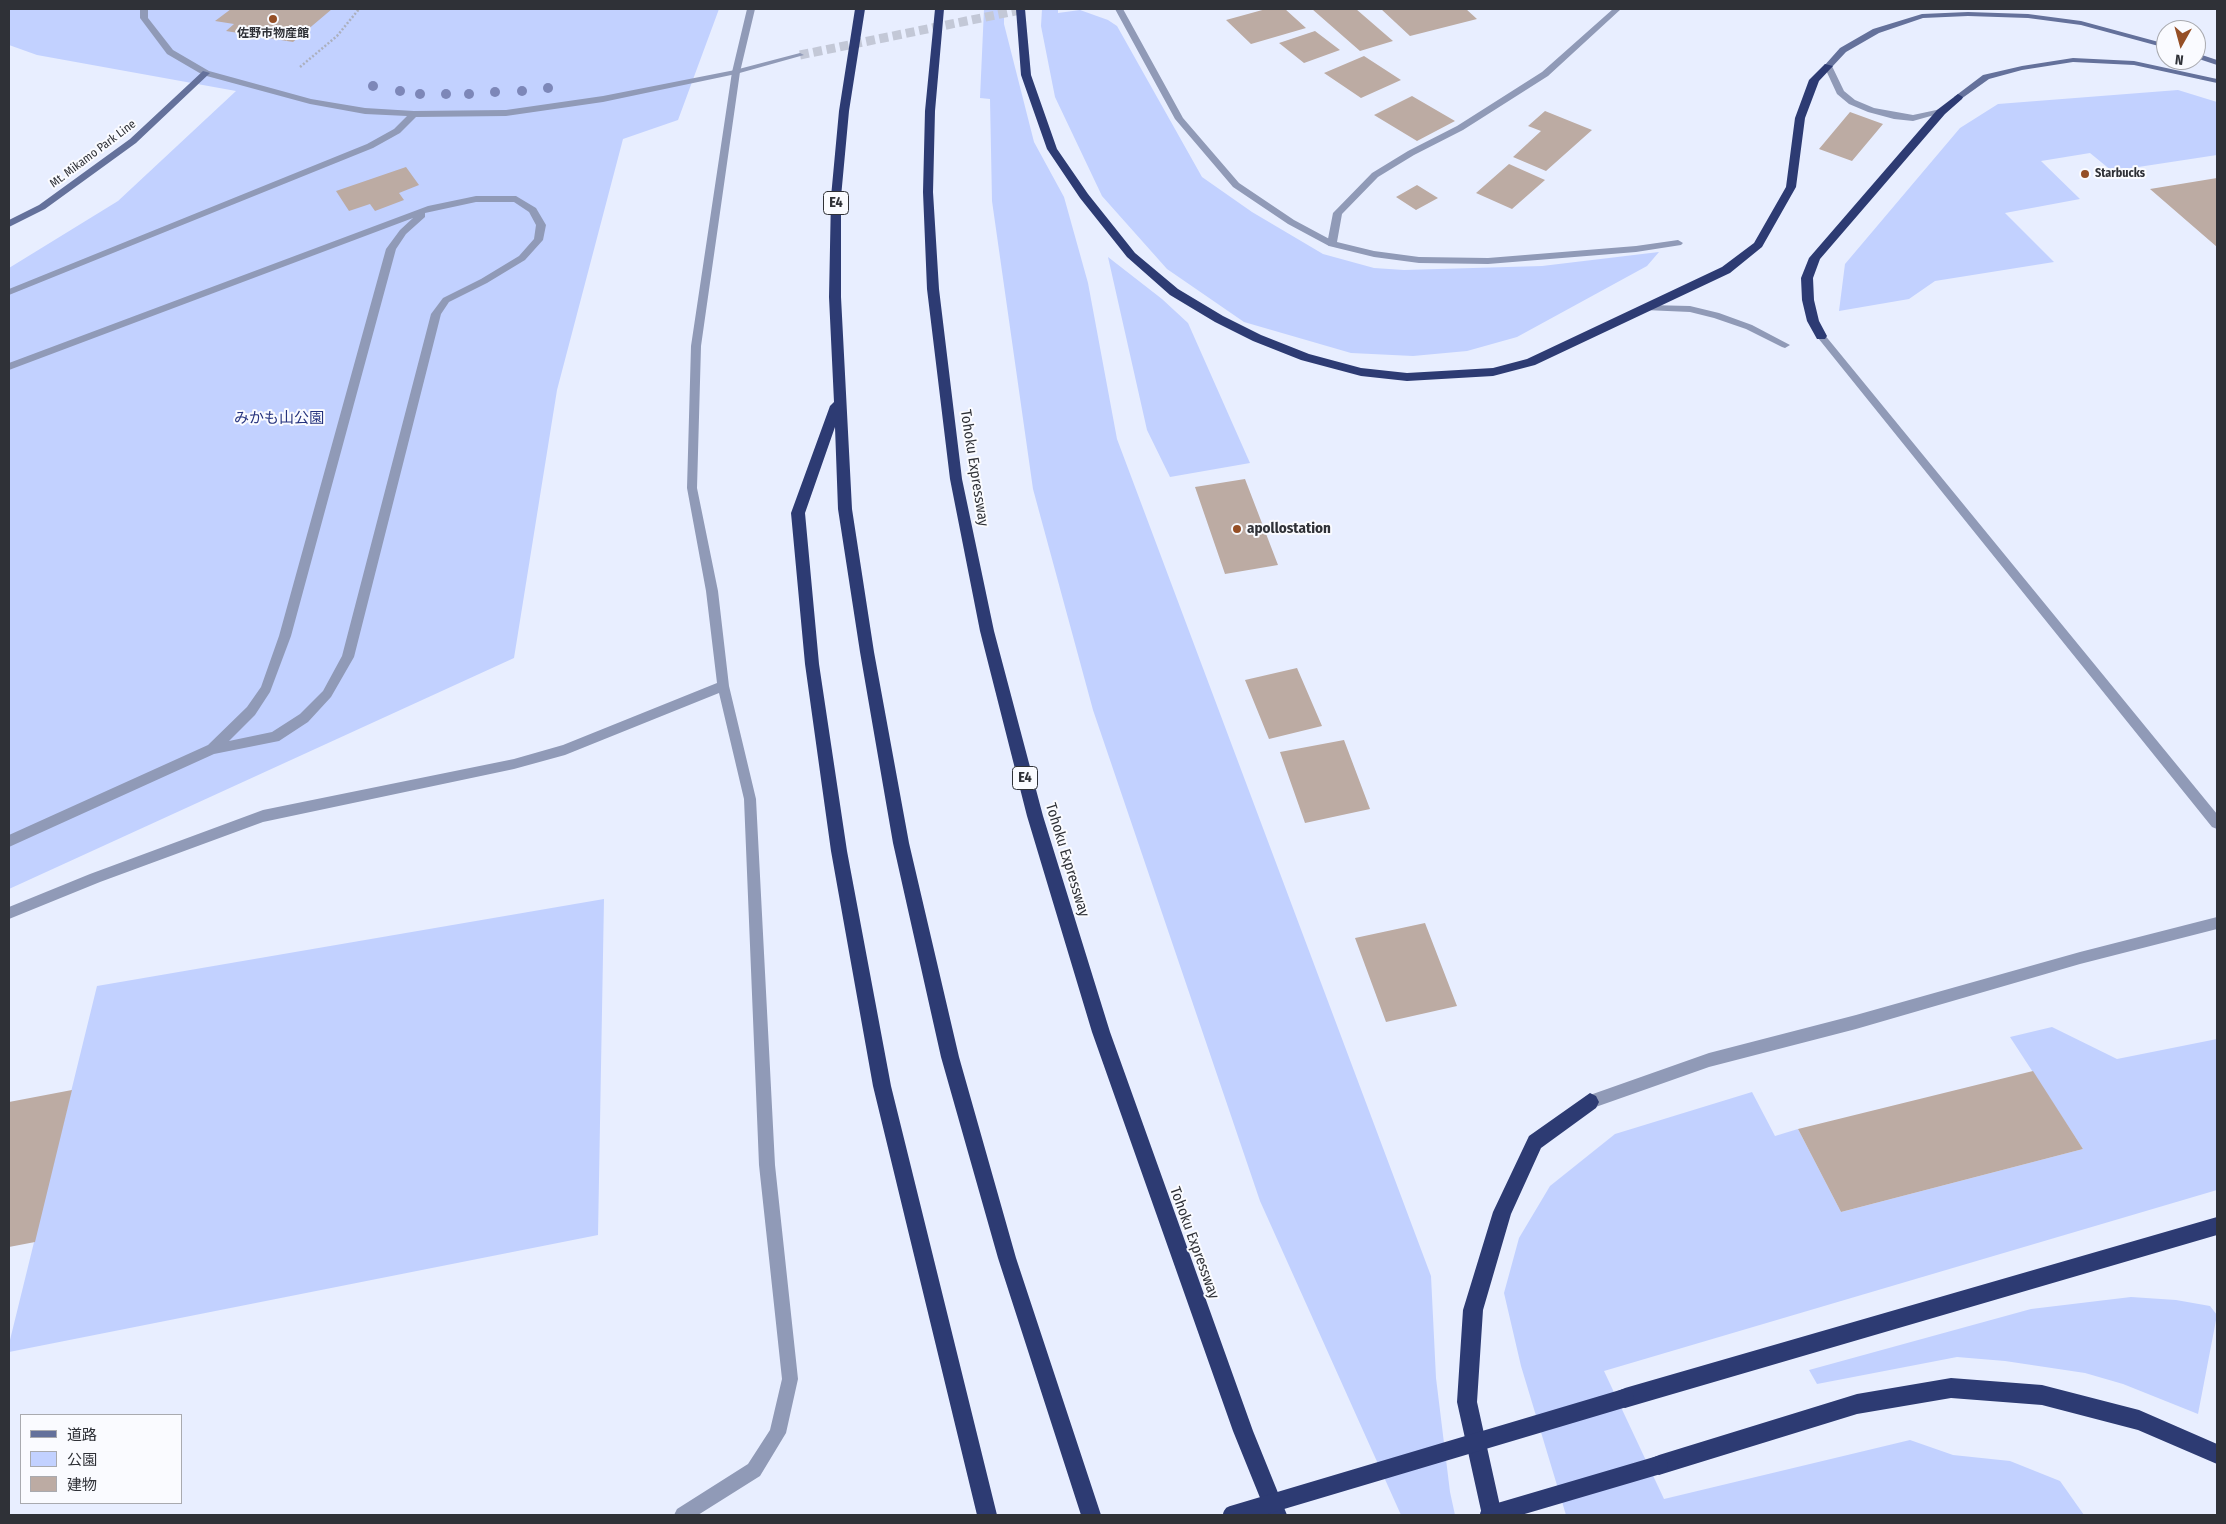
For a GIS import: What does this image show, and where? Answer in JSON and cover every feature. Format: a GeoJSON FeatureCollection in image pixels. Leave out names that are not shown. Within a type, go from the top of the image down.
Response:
{"type":"FeatureCollection","features":[{"type":"Feature","properties":{"kind":"highway","name":"E4"},"geometry":{"type":"LineString","coordinates":[[860,9],[844,111],[836,197],[835,297],[838,400],[845,509],[867,652],[903,852],[950,1057],[1007,1258],[1091,1515]]}},
{"type":"Feature","properties":{"kind":"highway","name":"Tohoku Expressway"},"geometry":{"type":"LineString","coordinates":[[940,9],[930,112],[928,192],[934,289],[956,479],[987,631],[1035,816],[1101,1032],[1243,1431],[1277,1515]]}},
{"type":"Feature","properties":{"kind":"highway"},"geometry":{"type":"LineString","coordinates":[[1020,9],[1026,75],[1052,149],[1084,196],[1131,255],[1174,292],[1219,320],[1257,338],[1305,357],[1360,372],[1407,377],[1493,372],[1531,362],[1726,270],[1758,245],[1791,187],[1800,118],[1814,80],[1828,66]]}},
{"type":"Feature","properties":{"kind":"highway"},"geometry":{"type":"LineString","coordinates":[[1821,336],[1808,300],[1807,278],[1815,258],[1941,112],[1958,97]]}},
{"type":"Feature","properties":{"kind":"highway"},"geometry":{"type":"LineString","coordinates":[[838,400],[798,513],[812,664],[839,851],[882,1086],[987,1515]]}},
{"type":"Feature","properties":{"kind":"highway"},"geometry":{"type":"LineString","coordinates":[[1590,1102],[1535,1142],[1502,1212],[1473,1310],[1467,1402],[1490,1515],[1857,1404],[1951,1388],[2042,1395],[2139,1420],[2217,1454]]}},
{"type":"Feature","properties":{"kind":"highway"},"geometry":{"type":"LineString","coordinates":[[1232,1515],[1625,1398],[2217,1226]]}},
{"type":"Feature","properties":{"kind":"main road"},"geometry":{"type":"LineString","coordinates":[[1828,66],[1843,50],[1876,31],[1922,16],[1968,14],[2028,16],[2081,23],[2156,43]]}},
{"type":"Feature","properties":{"kind":"main road"},"geometry":{"type":"LineString","coordinates":[[1958,97],[1986,77],[2022,68],[2073,60],[2134,62],[2217,81]]}},
{"type":"Feature","properties":{"kind":"main road","name":"Mt. Mikamo Park Line"},"geometry":{"type":"LineString","coordinates":[[9,224],[42,207],[133,141],[206,74]]}},
{"type":"Feature","properties":{"kind":"street"},"geometry":{"type":"LineString","coordinates":[[144,9],[144,18],[170,52],[206,74],[310,101],[365,111],[414,114],[506,113],[603,99],[736,72],[800,55]]}},
{"type":"Feature","properties":{"kind":"street"},"geometry":{"type":"LineString","coordinates":[[683,1515],[754,1470],[778,1433],[790,1379],[767,1165],[750,799],[723,686],[712,591],[692,488],[696,346],[736,72],[751,9]]}},
{"type":"Feature","properties":{"kind":"street"},"geometry":{"type":"LineString","coordinates":[[1119,9],[1179,118],[1236,185],[1290,222],[1332,244],[1374,254],[1419,260],[1488,261],[1636,249],[1678,243]]}},
{"type":"Feature","properties":{"kind":"street"},"geometry":{"type":"LineString","coordinates":[[1332,244],[1338,213],[1374,175],[1411,153],[1460,128],[1533,83],[1616,9]]}},
{"type":"Feature","properties":{"kind":"street"},"geometry":{"type":"LineString","coordinates":[[1828,66],[1840,92],[1852,102],[1871,110],[1894,116],[1913,118],[1941,112]]}},
{"type":"Feature","properties":{"kind":"street"},"geometry":{"type":"LineString","coordinates":[[9,292],[370,146],[397,130],[414,114]]}},
{"type":"Feature","properties":{"kind":"street"},"geometry":{"type":"LineString","coordinates":[[9,367],[431,208],[476,199],[516,199],[533,210],[541,225],[538,240],[522,258],[484,281],[446,300],[436,314],[348,657],[327,694],[304,718],[275,737],[212,749],[9,841]]}},
{"type":"Feature","properties":{"kind":"street"},"geometry":{"type":"LineString","coordinates":[[212,749],[251,711],[266,689],[286,636],[391,249],[403,232],[431,208]]}},
{"type":"Feature","properties":{"kind":"street"},"geometry":{"type":"LineString","coordinates":[[1648,308],[1690,310],[1716,315],[1749,327],[1784,345]]}},
{"type":"Feature","properties":{"kind":"street"},"geometry":{"type":"LineString","coordinates":[[1821,336],[2217,823]]}},
{"type":"Feature","properties":{"kind":"street"},"geometry":{"type":"LineString","coordinates":[[9,913],[95,878],[263,816],[514,764],[565,750],[723,686]]}},
{"type":"Feature","properties":{"kind":"street"},"geometry":{"type":"LineString","coordinates":[[1590,1102],[1709,1060],[1856,1022],[2080,958],[2217,924]]}},
{"type":"Feature","properties":{"kind":"path"},"geometry":{"type":"LineString","coordinates":[[270,91],[337,36],[359,9]]}},
{"type":"Feature","properties":{"kind":"green space","name":"みかも山公園"},"geometry":{"type":"Polygon","coordinates":[[[9,9],[719,9],[678,120],[623,139],[557,390],[514,658],[9,889],[9,268],[118,201],[236,91],[37,55],[9,45],[9,9]]]}},
{"type":"Feature","properties":{"kind":"green space"},"geometry":{"type":"Polygon","coordinates":[[[984,9],[1004,9],[1004,24],[1034,142],[1064,197],[1088,283],[1117,439],[1431,1276],[1436,1378],[1450,1492],[1455,1515],[1401,1515],[1260,1201],[1093,710],[1033,489],[992,201],[990,99],[980,98],[984,9]]]}},
{"type":"Feature","properties":{"kind":"green space"},"geometry":{"type":"Polygon","coordinates":[[[1042,9],[1058,9],[1058,13],[1080,10],[1108,20],[1117,26],[1202,177],[1252,212],[1323,254],[1374,268],[1404,270],[1542,266],[1659,252],[1647,266],[1517,337],[1467,351],[1413,356],[1351,353],[1244,322],[1167,269],[1102,196],[1055,97],[1041,26],[1042,9]]]}},
{"type":"Feature","properties":{"kind":"green space"},"geometry":{"type":"Polygon","coordinates":[[[2178,90],[2217,102],[2217,155],[2112,171],[2090,153],[2041,161],[2080,199],[2005,213],[2054,262],[1935,281],[1909,299],[1839,311],[1845,264],[1960,128],[1998,104],[2178,90]]]}},
{"type":"Feature","properties":{"kind":"green space"},"geometry":{"type":"Polygon","coordinates":[[[1108,257],[1162,299],[1188,323],[1250,463],[1170,477],[1147,430],[1108,257]]]}},
{"type":"Feature","properties":{"kind":"green space"},"geometry":{"type":"Polygon","coordinates":[[[604,899],[598,1235],[9,1352],[9,1344],[97,986],[604,899]]]}},
{"type":"Feature","properties":{"kind":"green space"},"geometry":{"type":"Polygon","coordinates":[[[2052,1027],[2117,1059],[2217,1039],[2217,1190],[1604,1371],[1664,1499],[1910,1440],[1953,1455],[2010,1461],[2060,1481],[2084,1515],[1566,1515],[1521,1366],[1504,1293],[1519,1238],[1550,1186],[1615,1134],[1752,1092],[1775,1136],[1798,1129],[1841,1212],[2083,1149],[2010,1037],[2052,1027]]]}},
{"type":"Feature","properties":{"kind":"green space"},"geometry":{"type":"Polygon","coordinates":[[[2131,1297],[2176,1300],[2210,1306],[2217,1315],[2198,1414],[2123,1384],[2085,1373],[2005,1361],[1957,1357],[1817,1384],[1809,1370],[2031,1309],[2131,1297]]]}},
{"type":"Feature","properties":{"kind":"building"},"geometry":{"type":"Polygon","coordinates":[[[231,9],[332,9],[293,42],[226,31],[234,24],[215,21],[231,9]]]}},
{"type":"Feature","properties":{"kind":"building"},"geometry":{"type":"Polygon","coordinates":[[[1266,9],[1285,9],[1306,28],[1251,44],[1226,20],[1266,9]]]}},
{"type":"Feature","properties":{"kind":"building"},"geometry":{"type":"Polygon","coordinates":[[[1312,9],[1356,9],[1393,41],[1360,51],[1312,9]]]}},
{"type":"Feature","properties":{"kind":"building"},"geometry":{"type":"Polygon","coordinates":[[[1381,9],[1466,9],[1477,19],[1410,36],[1381,9]]]}},
{"type":"Feature","properties":{"kind":"building"},"geometry":{"type":"Polygon","coordinates":[[[1315,31],[1340,50],[1304,63],[1279,43],[1315,31]]]}},
{"type":"Feature","properties":{"kind":"building"},"geometry":{"type":"Polygon","coordinates":[[[1364,56],[1401,80],[1361,98],[1324,73],[1364,56]]]}},
{"type":"Feature","properties":{"kind":"building"},"geometry":{"type":"Polygon","coordinates":[[[1412,96],[1455,121],[1417,141],[1374,115],[1412,96]]]}},
{"type":"Feature","properties":{"kind":"building"},"geometry":{"type":"Polygon","coordinates":[[[1545,111],[1592,130],[1546,171],[1513,157],[1541,131],[1528,126],[1545,111]]]}},
{"type":"Feature","properties":{"kind":"building"},"geometry":{"type":"Polygon","coordinates":[[[1850,112],[1883,124],[1852,161],[1819,149],[1850,112]]]}},
{"type":"Feature","properties":{"kind":"building"},"geometry":{"type":"Polygon","coordinates":[[[1509,164],[1545,180],[1512,209],[1476,193],[1509,164]]]}},
{"type":"Feature","properties":{"kind":"building"},"geometry":{"type":"Polygon","coordinates":[[[406,167],[419,185],[399,193],[404,200],[375,211],[370,204],[349,211],[336,191],[406,167]]]}},
{"type":"Feature","properties":{"kind":"building"},"geometry":{"type":"Polygon","coordinates":[[[2217,178],[2217,247],[2150,189],[2217,178]]]}},
{"type":"Feature","properties":{"kind":"building"},"geometry":{"type":"Polygon","coordinates":[[[1417,185],[1438,198],[1416,210],[1396,197],[1417,185]]]}},
{"type":"Feature","properties":{"kind":"building"},"geometry":{"type":"Polygon","coordinates":[[[1245,479],[1278,565],[1225,574],[1195,487],[1245,479]]]}},
{"type":"Feature","properties":{"kind":"building"},"geometry":{"type":"Polygon","coordinates":[[[1297,668],[1322,726],[1269,739],[1245,680],[1297,668]]]}},
{"type":"Feature","properties":{"kind":"building"},"geometry":{"type":"Polygon","coordinates":[[[1344,740],[1370,809],[1305,823],[1280,752],[1344,740]]]}},
{"type":"Feature","properties":{"kind":"building"},"geometry":{"type":"Polygon","coordinates":[[[1425,923],[1457,1006],[1386,1022],[1355,938],[1425,923]]]}},
{"type":"Feature","properties":{"kind":"building"},"geometry":{"type":"Polygon","coordinates":[[[2033,1071],[2083,1149],[1841,1212],[1798,1129],[2033,1071]]]}},
{"type":"Feature","properties":{"kind":"building"},"geometry":{"type":"Polygon","coordinates":[[[72,1090],[35,1242],[9,1247],[9,1102],[72,1090]]]}},
{"type":"Feature","properties":{"kind":"tunnel"},"geometry":{"type":"LineString","coordinates":[[800,55],[1025,9]]}},
{"type":"Feature","properties":{"kind":"place","name":"佐野市物産館"},"geometry":{"type":"Point","coordinates":[273,19]}},
{"type":"Feature","properties":{"kind":"place","name":"Starbucks"},"geometry":{"type":"Point","coordinates":[2085,174]}},
{"type":"Feature","properties":{"kind":"place","name":"apollostation"},"geometry":{"type":"Point","coordinates":[1237,529]}}]}
